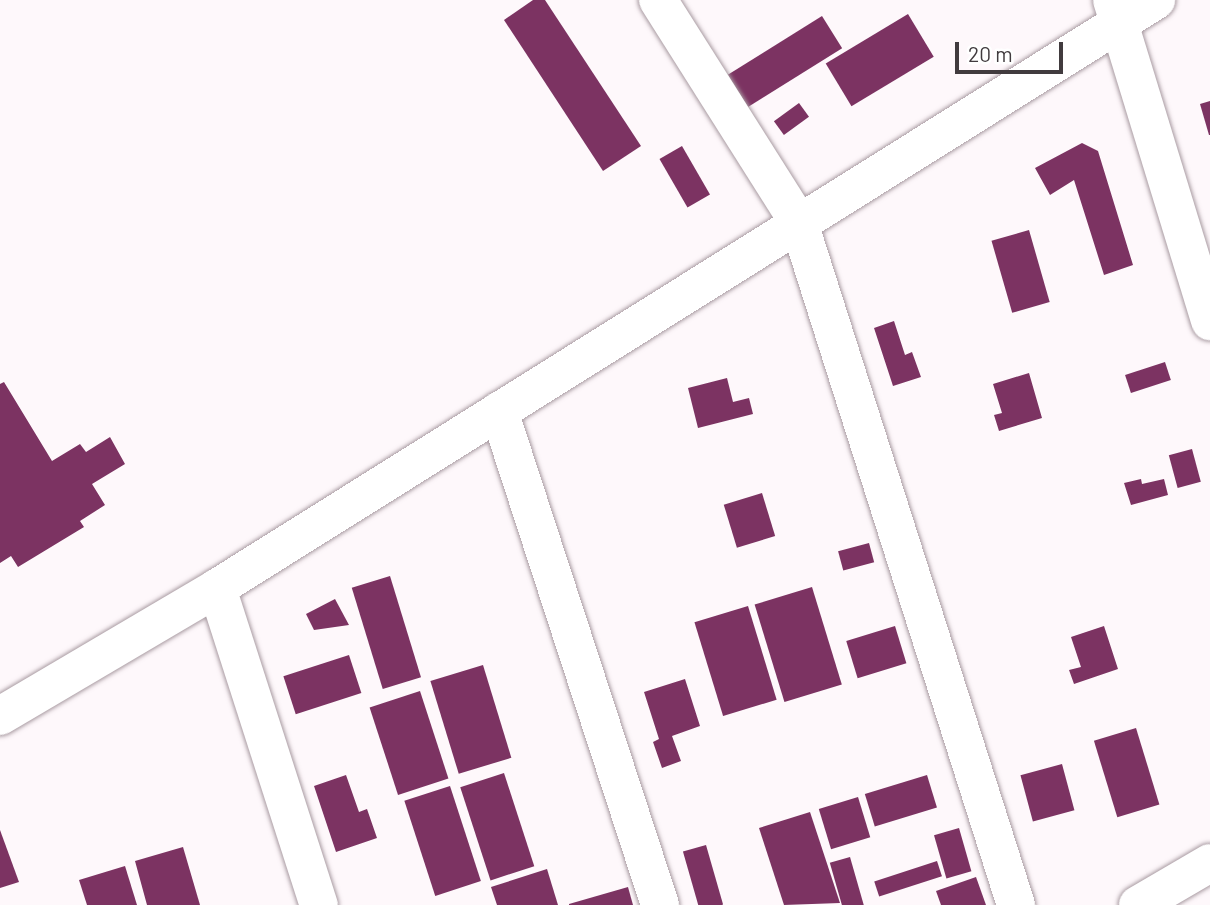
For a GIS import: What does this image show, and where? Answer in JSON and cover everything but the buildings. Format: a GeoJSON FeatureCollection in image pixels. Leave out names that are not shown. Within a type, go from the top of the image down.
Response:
{"type":"FeatureCollection","features":[{"type":"Feature","properties":{"kind":"street"},"geometry":{"type":"LineString","coordinates":[[657,0],[799,223],[1016,905]]}},
{"type":"Feature","properties":{"kind":"street"},"geometry":{"type":"LineString","coordinates":[[0,716],[217,588],[799,223],[1115,11],[1156,0]]}},
{"type":"Feature","properties":{"kind":"street"},"geometry":{"type":"LineString","coordinates":[[1115,11],[1210,321]]}},
{"type":"Feature","properties":{"kind":"street"},"geometry":{"type":"LineString","coordinates":[[499,411],[660,905]]}},
{"type":"Feature","properties":{"kind":"street"},"geometry":{"type":"LineString","coordinates":[[217,588],[319,905]]}},
{"type":"Feature","properties":{"kind":"street"},"geometry":{"type":"LineString","coordinates":[[1138,905],[1210,863]]}}]}
